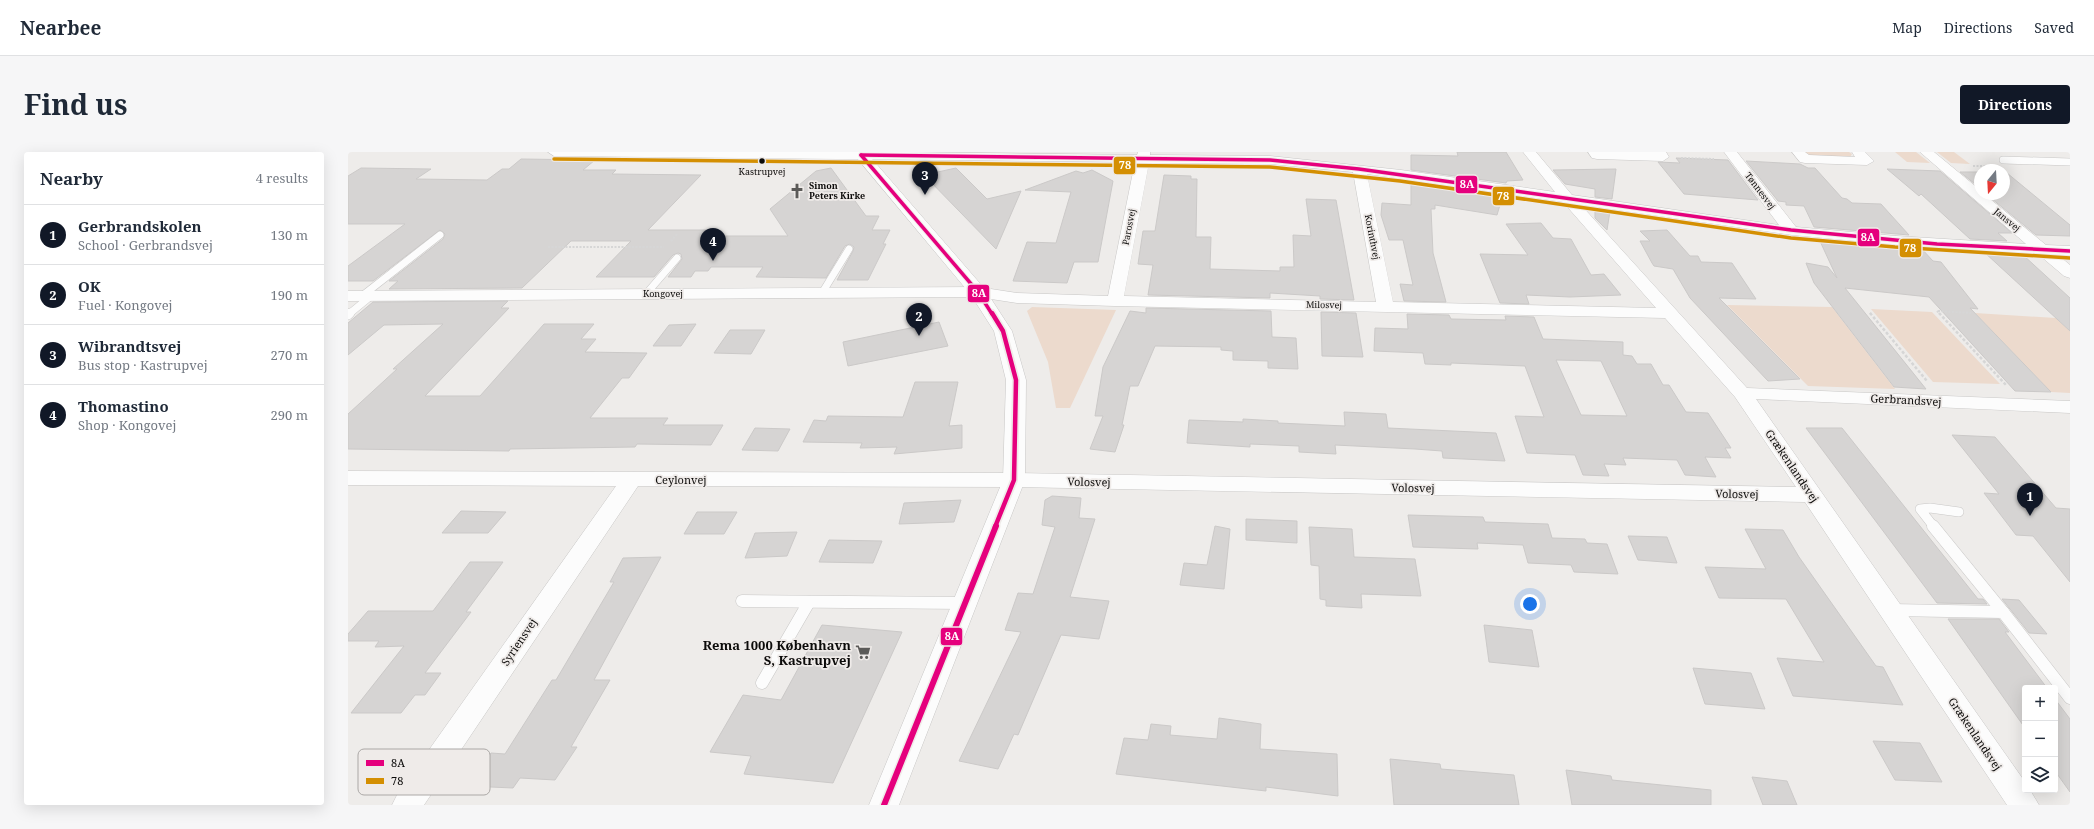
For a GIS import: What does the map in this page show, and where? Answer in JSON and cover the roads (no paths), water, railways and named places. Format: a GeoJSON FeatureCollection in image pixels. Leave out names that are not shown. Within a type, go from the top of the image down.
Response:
{"type":"FeatureCollection","features":[{"type":"Feature","properties":{"kind":"street"},"geometry":{"type":"LineString","coordinates":[[554,152],[1143,155],[1270,160],[1359,169],[1568,200],[1791,230],[1937,244],[2070,251]]}},
{"type":"Feature","properties":{"kind":"street","name":"Grækenlandsvej"},"geometry":{"type":"LineString","coordinates":[[1529,152],[1568,200],[1742,393],[2024,805]]}},
{"type":"Feature","properties":{"kind":"street"},"geometry":{"type":"LineString","coordinates":[[1594,152],[1596,156],[1661,154]]}},
{"type":"Feature","properties":{"kind":"street"},"geometry":{"type":"LineString","coordinates":[[1798,152],[1805,159],[1867,161],[1858,152]]}},
{"type":"Feature","properties":{"kind":"street","name":"Jansvej"},"geometry":{"type":"LineString","coordinates":[[1926,152],[2070,273]]}},
{"type":"Feature","properties":{"kind":"street"},"geometry":{"type":"LineString","coordinates":[[860,153],[978,292],[1003,332],[1016,380],[1014,480],[884,805]]}},
{"type":"Feature","properties":{"kind":"street","name":"Parosvej"},"geometry":{"type":"LineString","coordinates":[[1115,301],[1143,155]]}},
{"type":"Feature","properties":{"kind":"street","name":"Tønnesvej"},"geometry":{"type":"LineString","coordinates":[[1733,156],[1791,230]]}},
{"type":"Feature","properties":{"kind":"street","name":"Korinthvej"},"geometry":{"type":"LineString","coordinates":[[1359,169],[1386,306]]}},
{"type":"Feature","properties":{"kind":"street","name":"Kongovej"},"geometry":{"type":"LineString","coordinates":[[360,296],[978,292]]}},
{"type":"Feature","properties":{"kind":"street","name":"Milosvej"},"geometry":{"type":"LineString","coordinates":[[978,292],[1017,298],[1115,301],[1670,313]]}},
{"type":"Feature","properties":{"kind":"street","name":"Gerbrandsvej"},"geometry":{"type":"LineString","coordinates":[[1742,393],[2070,408]]}},
{"type":"Feature","properties":{"kind":"street","name":"Ceylonvej"},"geometry":{"type":"LineString","coordinates":[[348,478],[1014,480]]}},
{"type":"Feature","properties":{"kind":"street","name":"Syriensvej"},"geometry":{"type":"LineString","coordinates":[[446,749],[631,480]]}},
{"type":"Feature","properties":{"kind":"street","name":"Volosvej"},"geometry":{"type":"LineString","coordinates":[[1014,480],[1812,495]]}},
{"type":"Feature","properties":{"kind":"street","name":"Syriensvej"},"geometry":{"type":"LineString","coordinates":[[407,805],[414,795]]}},
{"type":"Feature","properties":{"kind":"lane"},"geometry":{"type":"LineString","coordinates":[[2003,160],[2070,162]]}},
{"type":"Feature","properties":{"kind":"lane"},"geometry":{"type":"LineString","coordinates":[[348,315],[360,296],[440,235]]}},
{"type":"Feature","properties":{"kind":"lane"},"geometry":{"type":"LineString","coordinates":[[822,293],[849,249]]}},
{"type":"Feature","properties":{"kind":"lane"},"geometry":{"type":"LineString","coordinates":[[646,294],[677,258]]}},
{"type":"Feature","properties":{"kind":"lane"},"geometry":{"type":"LineString","coordinates":[[1959,512],[1930,508],[1920,509],[2070,698]]}},
{"type":"Feature","properties":{"kind":"lane"},"geometry":{"type":"LineString","coordinates":[[742,601],[964,603]]}},
{"type":"Feature","properties":{"kind":"lane"},"geometry":{"type":"LineString","coordinates":[[762,683],[809,602]]}},
{"type":"Feature","properties":{"kind":"lane"},"geometry":{"type":"LineString","coordinates":[[1891,610],[2003,612]]}},
{"type":"Feature","properties":{"kind":"place","name":"Kastrupvej"},"geometry":{"type":"Point","coordinates":[762,161]}},
{"type":"Feature","properties":{"kind":"place","name":"Simon Peters Kirke"},"geometry":{"type":"Point","coordinates":[797,191]}},
{"type":"Feature","properties":{"kind":"place","name":"Wibrandtsvej"},"geometry":{"type":"Point","coordinates":[925,195]}},
{"type":"Feature","properties":{"kind":"place","name":"Thomastino"},"geometry":{"type":"Point","coordinates":[713,261]}},
{"type":"Feature","properties":{"kind":"place","name":"OK"},"geometry":{"type":"Point","coordinates":[919,336]}},
{"type":"Feature","properties":{"kind":"place","name":"Gerbrandskolen"},"geometry":{"type":"Point","coordinates":[2030,516]}},
{"type":"Feature","properties":{"kind":"place","name":"Rema 1000 København S, Kastrupvej"},"geometry":{"type":"Point","coordinates":[863,652]}}]}
